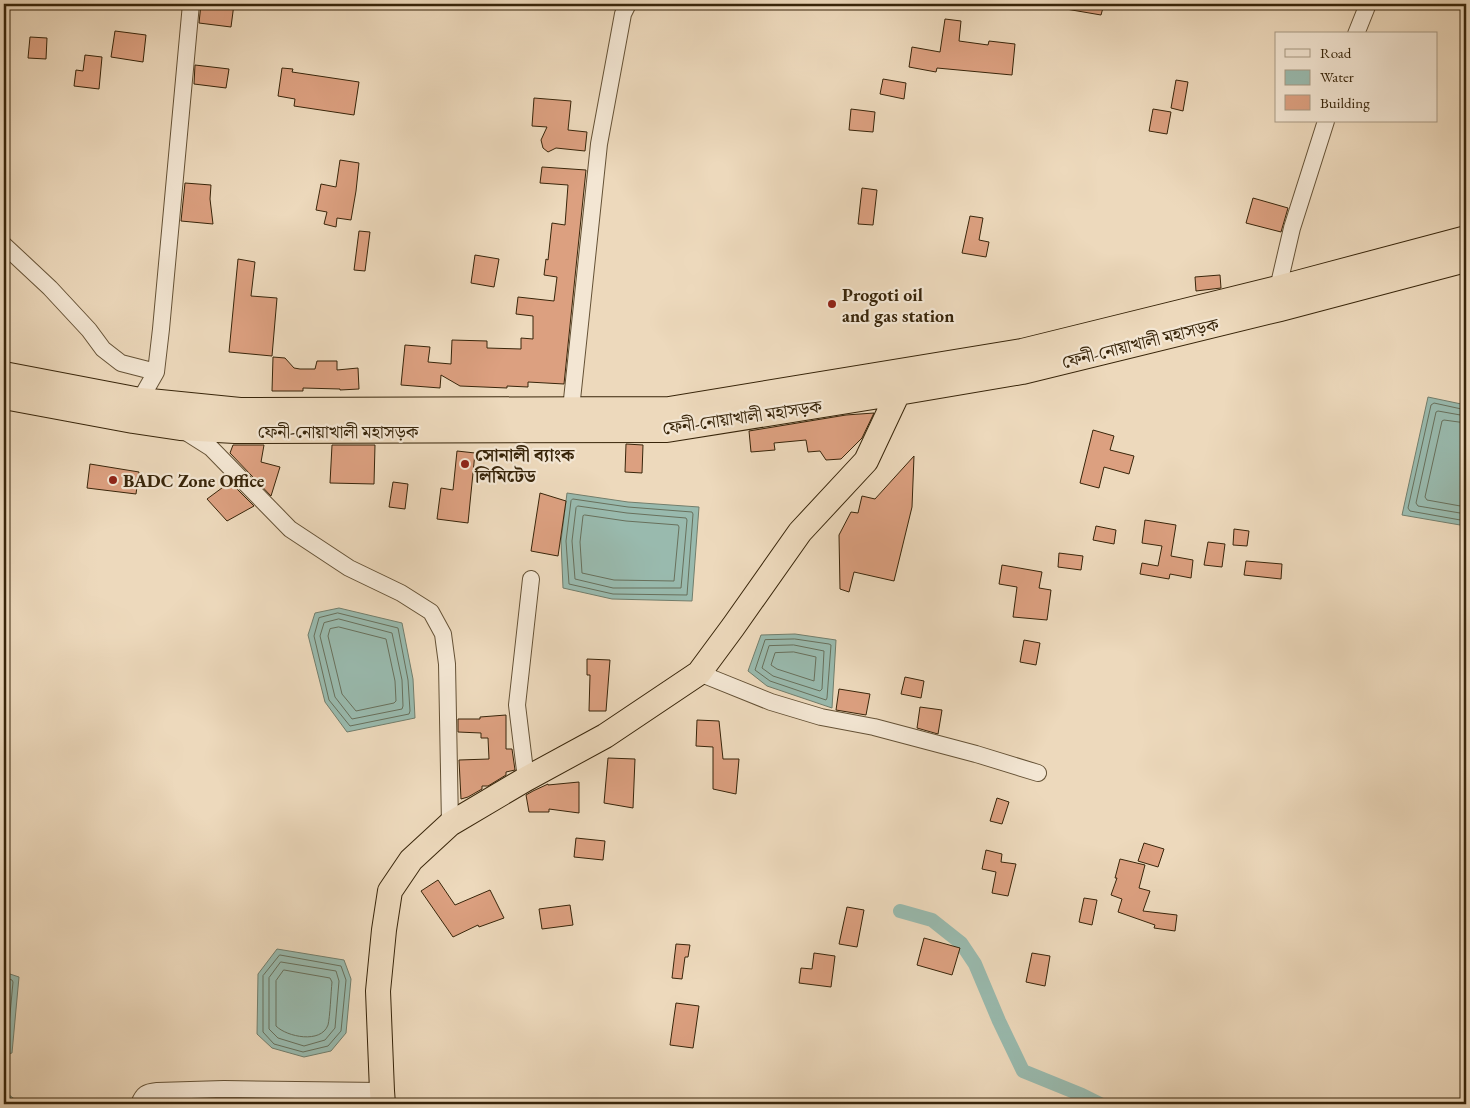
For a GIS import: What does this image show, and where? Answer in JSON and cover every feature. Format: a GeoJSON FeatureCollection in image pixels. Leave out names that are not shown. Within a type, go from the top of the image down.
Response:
{"type":"FeatureCollection","features":[{"type":"Feature","properties":{"kind":"highway","name":"ফেনী-নোয়াখালী মহাসড়ক"},"geometry":{"type":"LineString","coordinates":[[4,374],[140,400],[240,410],[669,409],[1022,351],[1278,288],[1466,238]]}},
{"type":"Feature","properties":{"kind":"highway","name":"ফেনী-নোয়াখালী মহাসড়ক"},"geometry":{"type":"LineString","coordinates":[[4,397],[180,428],[235,431],[667,430],[898,394],[1022,372],[1280,309],[1466,260]]}},
{"type":"Feature","properties":{"kind":"highway"},"geometry":{"type":"LineString","coordinates":[[382,1097],[378,991],[384,930],[390,891],[411,860],[450,824],[526,779],[605,736],[699,673],[800,532],[866,461],[898,394],[916,368]]}},
{"type":"Feature","properties":{"kind":"street"},"geometry":{"type":"LineString","coordinates":[[191,4],[156,372],[140,400],[211,448],[290,529],[349,568],[401,593],[431,612],[443,634],[447,664],[450,824]]}},
{"type":"Feature","properties":{"kind":"street"},"geometry":{"type":"LineString","coordinates":[[571,409],[599,144],[623,14],[628,4]]}},
{"type":"Feature","properties":{"kind":"street"},"geometry":{"type":"LineString","coordinates":[[1357,32],[1368,4]]}},
{"type":"Feature","properties":{"kind":"street"},"geometry":{"type":"LineString","coordinates":[[1278,288],[1292,228],[1326,122]]}},
{"type":"Feature","properties":{"kind":"street"},"geometry":{"type":"LineString","coordinates":[[4,245],[50,288],[89,330],[103,349],[121,363],[156,372]]}},
{"type":"Feature","properties":{"kind":"street"},"geometry":{"type":"LineString","coordinates":[[526,779],[517,705],[531,579]]}},
{"type":"Feature","properties":{"kind":"street"},"geometry":{"type":"LineString","coordinates":[[699,673],[771,702],[821,717],[874,727],[976,754],[1038,773]]}},
{"type":"Feature","properties":{"kind":"street"},"geometry":{"type":"LineString","coordinates":[[139,1104],[142,1096],[148,1092],[224,1089],[382,1097]]}},
{"type":"Feature","properties":{"kind":"water"},"geometry":{"type":"Polygon","coordinates":[[[1428,397],[1466,405],[1466,526],[1402,515],[1428,397]]]}},
{"type":"Feature","properties":{"kind":"water"},"geometry":{"type":"Polygon","coordinates":[[[567,493],[628,502],[699,507],[692,601],[612,599],[563,588],[561,541],[567,493]]]}},
{"type":"Feature","properties":{"kind":"water"},"geometry":{"type":"Polygon","coordinates":[[[339,608],[402,623],[413,679],[415,718],[347,732],[325,702],[308,635],[315,613],[339,608]]]}},
{"type":"Feature","properties":{"kind":"water"},"geometry":{"type":"Polygon","coordinates":[[[795,634],[836,640],[832,708],[767,686],[748,671],[761,635],[795,634]]]}},
{"type":"Feature","properties":{"kind":"water"},"geometry":{"type":"Polygon","coordinates":[[[277,949],[344,960],[351,979],[346,1033],[331,1051],[304,1057],[272,1048],[257,1034],[258,974],[277,949]]]}},
{"type":"Feature","properties":{"kind":"water"},"geometry":{"type":"Polygon","coordinates":[[[4,972],[19,977],[12,1053],[4,1055],[4,972]]]}},
{"type":"Feature","properties":{"kind":"water"},"geometry":{"type":"Polygon","coordinates":[[[4,1091],[17,1101],[17,1104],[4,1104],[4,1091]]]}},
{"type":"Feature","properties":{"kind":"building"},"geometry":{"type":"Polygon","coordinates":[[[201,4],[234,4],[231,27],[199,23],[201,4]]]}},
{"type":"Feature","properties":{"kind":"building"},"geometry":{"type":"Polygon","coordinates":[[[1067,4],[1104,4],[1101,15],[1066,9],[1067,4]]]}},
{"type":"Feature","properties":{"kind":"building"},"geometry":{"type":"Polygon","coordinates":[[[945,19],[961,21],[959,41],[988,45],[989,41],[1015,44],[1012,75],[937,68],[936,72],[909,67],[912,47],[940,52],[945,19]]]}},
{"type":"Feature","properties":{"kind":"building"},"geometry":{"type":"Polygon","coordinates":[[[115,31],[146,35],[143,62],[111,57],[115,31]]]}},
{"type":"Feature","properties":{"kind":"building"},"geometry":{"type":"Polygon","coordinates":[[[30,37],[47,38],[46,59],[28,58],[30,37]]]}},
{"type":"Feature","properties":{"kind":"building"},"geometry":{"type":"Polygon","coordinates":[[[85,55],[102,57],[99,89],[74,86],[76,70],[83,71],[85,55]]]}},
{"type":"Feature","properties":{"kind":"building"},"geometry":{"type":"Polygon","coordinates":[[[195,65],[229,69],[226,88],[194,84],[195,65]]]}},
{"type":"Feature","properties":{"kind":"building"},"geometry":{"type":"Polygon","coordinates":[[[282,68],[293,69],[292,72],[359,82],[354,115],[294,106],[295,99],[278,96],[282,68]]]}},
{"type":"Feature","properties":{"kind":"building"},"geometry":{"type":"Polygon","coordinates":[[[883,79],[906,83],[904,99],[880,94],[883,79]]]}},
{"type":"Feature","properties":{"kind":"building"},"geometry":{"type":"Polygon","coordinates":[[[1176,80],[1188,82],[1183,111],[1171,108],[1176,80]]]}},
{"type":"Feature","properties":{"kind":"building"},"geometry":{"type":"Polygon","coordinates":[[[534,98],[571,101],[568,130],[587,132],[585,151],[556,148],[548,152],[543,148],[541,140],[547,127],[532,126],[534,98]]]}},
{"type":"Feature","properties":{"kind":"building"},"geometry":{"type":"Polygon","coordinates":[[[851,109],[875,112],[873,132],[849,130],[851,109]]]}},
{"type":"Feature","properties":{"kind":"building"},"geometry":{"type":"Polygon","coordinates":[[[1153,109],[1171,112],[1167,134],[1149,131],[1153,109]]]}},
{"type":"Feature","properties":{"kind":"building"},"geometry":{"type":"Polygon","coordinates":[[[340,160],[359,163],[351,220],[337,218],[336,227],[324,224],[327,212],[316,210],[321,184],[336,187],[340,160]]]}},
{"type":"Feature","properties":{"kind":"building"},"geometry":{"type":"Polygon","coordinates":[[[542,167],[586,170],[564,384],[528,382],[528,387],[507,386],[507,388],[460,386],[441,375],[440,388],[401,385],[405,345],[430,347],[428,362],[451,364],[452,340],[487,341],[487,348],[521,349],[521,338],[533,339],[533,316],[516,314],[518,297],[554,301],[557,277],[544,275],[546,259],[548,260],[552,223],[565,225],[568,185],[540,183],[542,167]]]}},
{"type":"Feature","properties":{"kind":"building"},"geometry":{"type":"Polygon","coordinates":[[[185,183],[211,185],[210,199],[213,224],[181,221],[185,183]]]}},
{"type":"Feature","properties":{"kind":"building"},"geometry":{"type":"Polygon","coordinates":[[[862,188],[877,190],[873,225],[858,224],[862,188]]]}},
{"type":"Feature","properties":{"kind":"building"},"geometry":{"type":"Polygon","coordinates":[[[1253,198],[1288,208],[1281,232],[1246,223],[1253,198]]]}},
{"type":"Feature","properties":{"kind":"building"},"geometry":{"type":"Polygon","coordinates":[[[970,216],[983,218],[979,240],[989,242],[986,257],[962,253],[970,216]]]}},
{"type":"Feature","properties":{"kind":"building"},"geometry":{"type":"Polygon","coordinates":[[[359,231],[370,232],[365,271],[354,270],[359,231]]]}},
{"type":"Feature","properties":{"kind":"building"},"geometry":{"type":"Polygon","coordinates":[[[475,255],[499,259],[494,287],[471,283],[475,255]]]}},
{"type":"Feature","properties":{"kind":"building"},"geometry":{"type":"Polygon","coordinates":[[[238,259],[255,262],[251,296],[277,298],[272,356],[229,352],[238,259]]]}},
{"type":"Feature","properties":{"kind":"building"},"geometry":{"type":"Polygon","coordinates":[[[1220,275],[1221,288],[1196,291],[1195,277],[1220,275]]]}},
{"type":"Feature","properties":{"kind":"building"},"geometry":{"type":"Polygon","coordinates":[[[273,357],[285,358],[294,368],[300,369],[315,369],[317,361],[337,361],[337,370],[358,368],[359,389],[303,388],[303,391],[272,391],[273,357]]]}},
{"type":"Feature","properties":{"kind":"building"},"geometry":{"type":"Polygon","coordinates":[[[874,413],[862,438],[841,459],[826,460],[820,451],[808,452],[806,440],[774,443],[775,450],[751,452],[749,431],[846,415],[874,413]]]}},
{"type":"Feature","properties":{"kind":"building"},"geometry":{"type":"Polygon","coordinates":[[[1093,430],[1114,436],[1110,450],[1134,456],[1129,474],[1104,467],[1099,488],[1080,483],[1093,430]]]}},
{"type":"Feature","properties":{"kind":"building"},"geometry":{"type":"Polygon","coordinates":[[[626,444],[643,445],[642,473],[625,472],[626,444]]]}},
{"type":"Feature","properties":{"kind":"building"},"geometry":{"type":"Polygon","coordinates":[[[233,445],[264,445],[261,462],[280,467],[271,496],[230,453],[233,445]]]}},
{"type":"Feature","properties":{"kind":"building"},"geometry":{"type":"Polygon","coordinates":[[[332,445],[375,445],[374,484],[330,483],[332,445]]]}},
{"type":"Feature","properties":{"kind":"building"},"geometry":{"type":"Polygon","coordinates":[[[457,451],[475,453],[468,523],[437,519],[441,488],[453,490],[457,451]]]}},
{"type":"Feature","properties":{"kind":"building"},"geometry":{"type":"Polygon","coordinates":[[[914,456],[912,507],[894,581],[854,572],[849,592],[840,589],[839,535],[851,512],[858,513],[862,496],[875,499],[914,456]]]}},
{"type":"Feature","properties":{"kind":"building","name":"BADC Zone Office"},"geometry":{"type":"Polygon","coordinates":[[[90,464],[139,472],[136,494],[87,488],[90,464]]]}},
{"type":"Feature","properties":{"kind":"building"},"geometry":{"type":"Polygon","coordinates":[[[230,482],[254,506],[227,521],[207,499],[230,482]]]}},
{"type":"Feature","properties":{"kind":"building"},"geometry":{"type":"Polygon","coordinates":[[[393,482],[408,484],[405,509],[389,507],[393,482]]]}},
{"type":"Feature","properties":{"kind":"building"},"geometry":{"type":"Polygon","coordinates":[[[540,493],[566,501],[558,556],[531,551],[540,493]]]}},
{"type":"Feature","properties":{"kind":"building"},"geometry":{"type":"Polygon","coordinates":[[[1145,520],[1176,525],[1171,556],[1193,560],[1191,578],[1170,574],[1169,579],[1140,574],[1142,563],[1158,566],[1162,546],[1142,543],[1145,520]]]}},
{"type":"Feature","properties":{"kind":"building"},"geometry":{"type":"Polygon","coordinates":[[[1096,526],[1116,530],[1114,544],[1093,540],[1096,526]]]}},
{"type":"Feature","properties":{"kind":"building"},"geometry":{"type":"Polygon","coordinates":[[[1234,529],[1249,531],[1247,546],[1233,545],[1234,529]]]}},
{"type":"Feature","properties":{"kind":"building"},"geometry":{"type":"Polygon","coordinates":[[[1208,542],[1225,544],[1222,567],[1204,565],[1208,542]]]}},
{"type":"Feature","properties":{"kind":"building"},"geometry":{"type":"Polygon","coordinates":[[[1059,553],[1083,556],[1081,570],[1058,567],[1059,553]]]}},
{"type":"Feature","properties":{"kind":"building"},"geometry":{"type":"Polygon","coordinates":[[[1246,561],[1282,564],[1281,579],[1244,575],[1246,561]]]}},
{"type":"Feature","properties":{"kind":"building"},"geometry":{"type":"Polygon","coordinates":[[[1002,565],[1042,572],[1039,588],[1051,590],[1047,620],[1013,617],[1017,587],[999,584],[1002,565]]]}},
{"type":"Feature","properties":{"kind":"building"},"geometry":{"type":"Polygon","coordinates":[[[1024,640],[1040,643],[1036,665],[1020,662],[1024,640]]]}},
{"type":"Feature","properties":{"kind":"building"},"geometry":{"type":"Polygon","coordinates":[[[587,659],[610,660],[606,711],[589,711],[590,675],[587,675],[587,659]]]}},
{"type":"Feature","properties":{"kind":"building"},"geometry":{"type":"Polygon","coordinates":[[[905,677],[924,681],[921,698],[901,694],[905,677]]]}},
{"type":"Feature","properties":{"kind":"building"},"geometry":{"type":"Polygon","coordinates":[[[839,689],[870,694],[866,715],[836,710],[839,689]]]}},
{"type":"Feature","properties":{"kind":"building"},"geometry":{"type":"Polygon","coordinates":[[[920,707],[942,710],[938,734],[917,728],[920,707]]]}},
{"type":"Feature","properties":{"kind":"building"},"geometry":{"type":"Polygon","coordinates":[[[506,715],[506,749],[512,749],[515,770],[506,772],[506,775],[488,786],[482,786],[482,789],[461,799],[459,760],[489,759],[488,738],[481,738],[481,733],[458,732],[458,719],[480,719],[480,717],[506,715]]]}},
{"type":"Feature","properties":{"kind":"building"},"geometry":{"type":"Polygon","coordinates":[[[697,720],[719,721],[723,759],[739,759],[736,794],[713,789],[713,747],[696,746],[697,720]]]}},
{"type":"Feature","properties":{"kind":"building"},"geometry":{"type":"Polygon","coordinates":[[[608,758],[635,759],[633,808],[604,803],[608,758]]]}},
{"type":"Feature","properties":{"kind":"building"},"geometry":{"type":"Polygon","coordinates":[[[579,782],[579,813],[549,809],[549,812],[529,812],[526,795],[548,784],[579,782]]]}},
{"type":"Feature","properties":{"kind":"building"},"geometry":{"type":"Polygon","coordinates":[[[997,798],[1009,802],[1002,824],[990,821],[997,798]]]}},
{"type":"Feature","properties":{"kind":"building"},"geometry":{"type":"Polygon","coordinates":[[[576,838],[605,841],[603,860],[574,857],[576,838]]]}},
{"type":"Feature","properties":{"kind":"building"},"geometry":{"type":"Polygon","coordinates":[[[1144,843],[1164,849],[1158,867],[1138,861],[1144,843]]]}},
{"type":"Feature","properties":{"kind":"building"},"geometry":{"type":"Polygon","coordinates":[[[986,850],[1002,854],[1001,862],[1016,864],[1008,896],[992,893],[996,872],[982,869],[986,850]]]}},
{"type":"Feature","properties":{"kind":"building"},"geometry":{"type":"Polygon","coordinates":[[[1120,859],[1145,865],[1139,888],[1150,891],[1143,911],[1177,915],[1175,931],[1154,928],[1155,925],[1118,912],[1122,899],[1111,895],[1117,878],[1115,878],[1120,859]]]}},
{"type":"Feature","properties":{"kind":"building"},"geometry":{"type":"Polygon","coordinates":[[[438,880],[455,905],[490,890],[504,918],[479,927],[478,925],[453,937],[421,891],[438,880]]]}},
{"type":"Feature","properties":{"kind":"building"},"geometry":{"type":"Polygon","coordinates":[[[1084,898],[1097,900],[1092,925],[1079,922],[1084,898]]]}},
{"type":"Feature","properties":{"kind":"building"},"geometry":{"type":"Polygon","coordinates":[[[570,905],[573,925],[542,929],[539,909],[570,905]]]}},
{"type":"Feature","properties":{"kind":"building"},"geometry":{"type":"Polygon","coordinates":[[[847,907],[864,910],[857,947],[839,944],[847,907]]]}},
{"type":"Feature","properties":{"kind":"building"},"geometry":{"type":"Polygon","coordinates":[[[924,938],[960,948],[952,975],[917,965],[924,938]]]}},
{"type":"Feature","properties":{"kind":"building"},"geometry":{"type":"Polygon","coordinates":[[[676,944],[690,945],[688,957],[685,957],[682,979],[672,978],[676,944]]]}},
{"type":"Feature","properties":{"kind":"building"},"geometry":{"type":"Polygon","coordinates":[[[814,953],[835,956],[831,987],[799,983],[801,968],[812,969],[814,953]]]}},
{"type":"Feature","properties":{"kind":"building"},"geometry":{"type":"Polygon","coordinates":[[[1032,953],[1050,956],[1045,986],[1026,982],[1032,953]]]}},
{"type":"Feature","properties":{"kind":"building"},"geometry":{"type":"Polygon","coordinates":[[[676,1003],[699,1006],[693,1048],[670,1045],[676,1003]]]}},
{"type":"Feature","properties":{"kind":"waterway"},"geometry":{"type":"LineString","coordinates":[[900,911],[932,920],[961,943],[975,964],[1023,1071],[1100,1104]]}},
{"type":"Feature","properties":{"kind":"place","name":"Progoti oil and gas station"},"geometry":{"type":"Point","coordinates":[832,304]}},
{"type":"Feature","properties":{"kind":"place","name":"সোনালী ব্যাংক লিমিটেড"},"geometry":{"type":"Point","coordinates":[465,464]}},
{"type":"Feature","properties":{"kind":"place","name":"BADC Zone Office"},"geometry":{"type":"Point","coordinates":[113,480]}}]}
